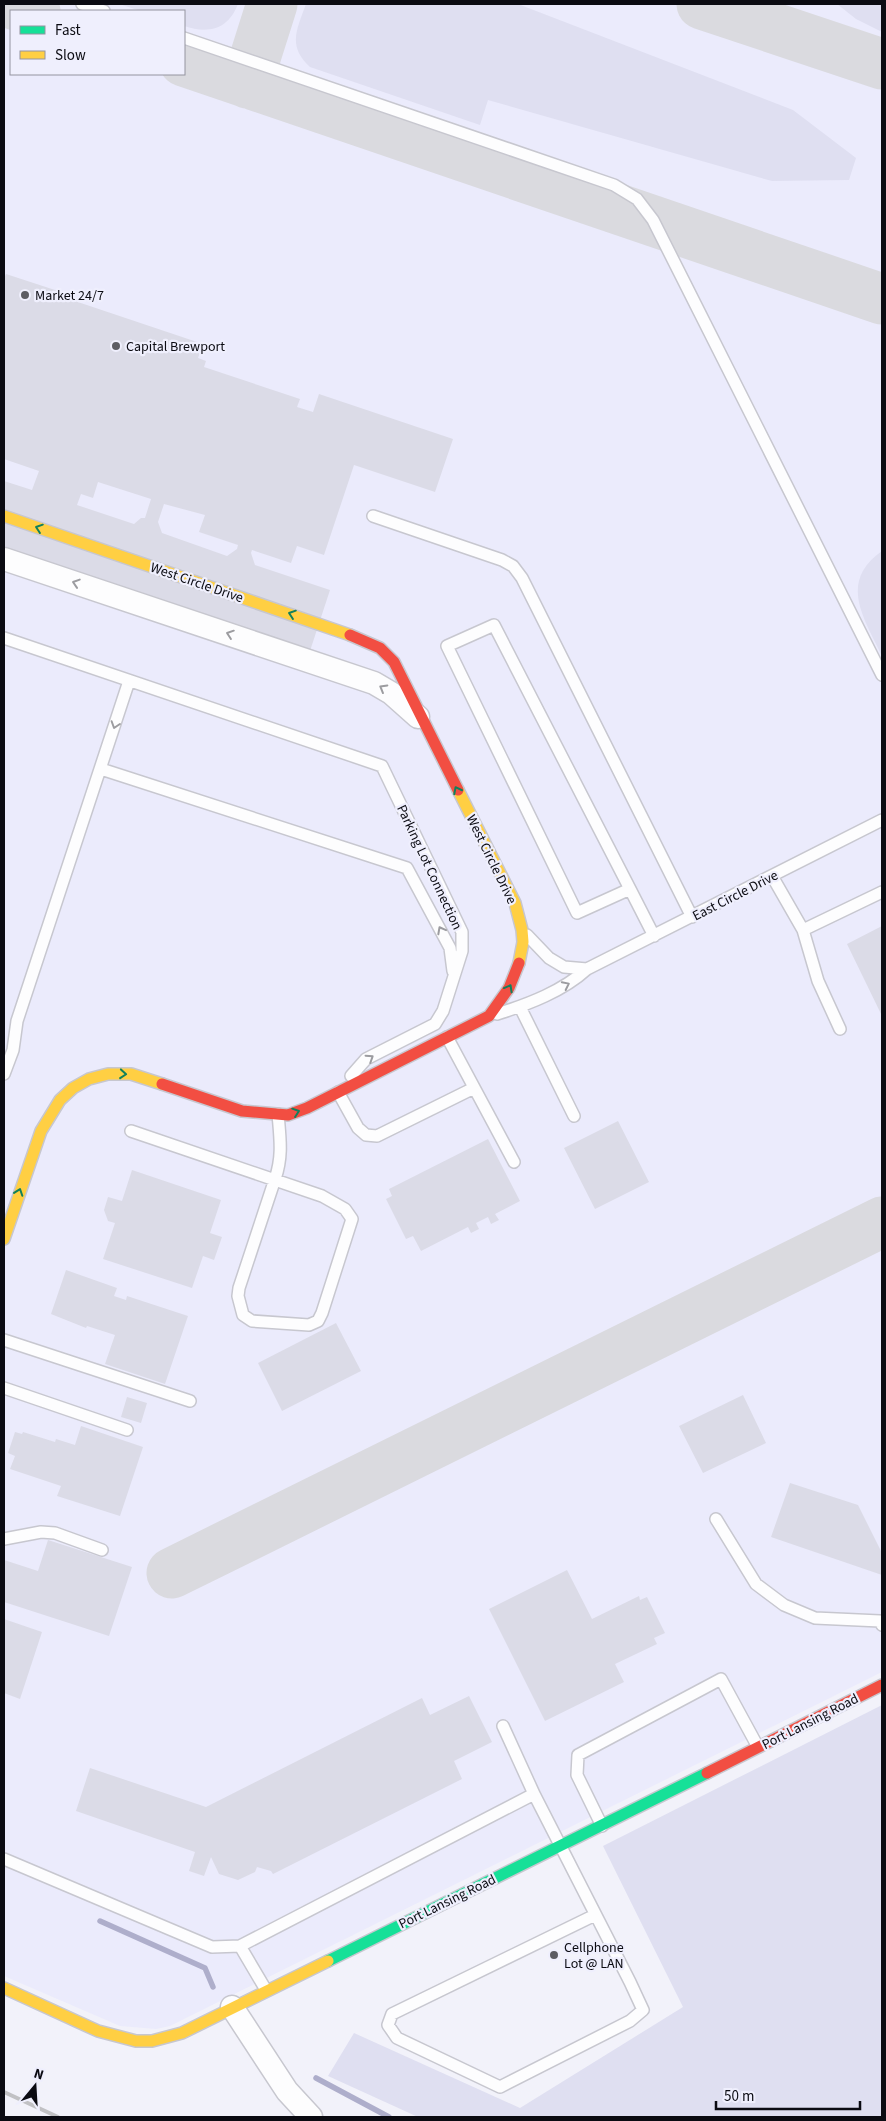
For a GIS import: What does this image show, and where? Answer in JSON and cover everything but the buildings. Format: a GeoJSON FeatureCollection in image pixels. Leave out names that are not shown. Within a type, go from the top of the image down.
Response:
{"type":"FeatureCollection","features":[{"type":"Feature","properties":{"kind":"street","name":"West Circle Drive"},"geometry":{"type":"LineString","coordinates":[[4,516],[338,630],[380,648],[394,662],[515,903],[522,930],[521,954],[513,980],[502,1002],[489,1016],[307,1108],[288,1115],[242,1112],[131,1074],[115,1073],[98,1077],[76,1086],[62,1098],[47,1116],[39,1134],[4,1239]]}},
{"type":"Feature","properties":{"kind":"street"},"geometry":{"type":"LineString","coordinates":[[4,559],[374,683],[391,693],[421,719]]}},
{"type":"Feature","properties":{"kind":"street","name":"Port Lansing Road"},"geometry":{"type":"LineString","coordinates":[[4,1988],[97,2031],[131,2041],[153,2041],[182,2033],[602,1826],[882,1685]]}},
{"type":"Feature","properties":{"kind":"street"},"geometry":{"type":"LineString","coordinates":[[232,2007],[287,2091],[311,2117]]}},
{"type":"Feature","properties":{"kind":"lane"},"geometry":{"type":"LineString","coordinates":[[82,4],[101,10]]}},
{"type":"Feature","properties":{"kind":"lane"},"geometry":{"type":"LineString","coordinates":[[185,38],[614,185],[637,200],[654,220],[882,675]]}},
{"type":"Feature","properties":{"kind":"lane"},"geometry":{"type":"LineString","coordinates":[[373,516],[502,560],[513,566],[522,578],[692,917]]}},
{"type":"Feature","properties":{"kind":"lane"},"geometry":{"type":"LineString","coordinates":[[630,889],[577,913],[447,646],[494,624],[630,889],[654,936]]}},
{"type":"Feature","properties":{"kind":"lane"},"geometry":{"type":"LineString","coordinates":[[4,638],[129,681],[17,1021],[13,1050],[4,1074]]}},
{"type":"Feature","properties":{"kind":"lane","name":"Parking Lot Connection"},"geometry":{"type":"LineString","coordinates":[[129,681],[382,766],[462,932],[462,951],[444,1011],[435,1024],[366,1059],[337,1093]]}},
{"type":"Feature","properties":{"kind":"lane"},"geometry":{"type":"LineString","coordinates":[[101,768],[408,868],[450,948],[454,976]]}},
{"type":"Feature","properties":{"kind":"lane","name":"East Circle Drive"},"geometry":{"type":"LineString","coordinates":[[489,1016],[520,1006],[573,981],[587,969],[882,820]]}},
{"type":"Feature","properties":{"kind":"lane"},"geometry":{"type":"LineString","coordinates":[[772,876],[803,930],[818,981],[840,1029]]}},
{"type":"Feature","properties":{"kind":"lane"},"geometry":{"type":"LineString","coordinates":[[803,930],[882,892]]}},
{"type":"Feature","properties":{"kind":"lane"},"geometry":{"type":"LineString","coordinates":[[522,930],[548,958],[564,968],[587,969]]}},
{"type":"Feature","properties":{"kind":"lane"},"geometry":{"type":"LineString","coordinates":[[520,1006],[574,1116]]}},
{"type":"Feature","properties":{"kind":"lane"},"geometry":{"type":"LineString","coordinates":[[447,1037],[514,1162]]}},
{"type":"Feature","properties":{"kind":"lane"},"geometry":{"type":"LineString","coordinates":[[337,1093],[358,1128],[366,1135],[377,1136],[474,1088]]}},
{"type":"Feature","properties":{"kind":"lane"},"geometry":{"type":"LineString","coordinates":[[131,1131],[275,1179],[335,1202],[345,1209],[352,1219],[322,1313],[318,1321],[309,1325],[252,1322],[243,1315],[240,1306],[239,1288],[275,1179],[282,1150],[278,1114]]}},
{"type":"Feature","properties":{"kind":"lane"},"geometry":{"type":"LineString","coordinates":[[4,1340],[190,1401]]}},
{"type":"Feature","properties":{"kind":"lane"},"geometry":{"type":"LineString","coordinates":[[4,1388],[127,1430]]}},
{"type":"Feature","properties":{"kind":"lane"},"geometry":{"type":"LineString","coordinates":[[716,1518],[756,1584],[784,1605],[815,1618],[880,1621],[882,1625]]}},
{"type":"Feature","properties":{"kind":"lane"},"geometry":{"type":"LineString","coordinates":[[4,1539],[41,1532],[55,1533],[102,1550]]}},
{"type":"Feature","properties":{"kind":"lane"},"geometry":{"type":"LineString","coordinates":[[602,1826],[577,1775],[578,1755],[721,1680],[758,1747]]}},
{"type":"Feature","properties":{"kind":"lane"},"geometry":{"type":"LineString","coordinates":[[503,1726],[534,1794],[643,2010],[630,2021],[500,2087],[397,2038],[388,2025],[392,2014],[595,1915]]}},
{"type":"Feature","properties":{"kind":"lane"},"geometry":{"type":"LineString","coordinates":[[4,1859],[212,1947],[240,1946],[534,1794]]}},
{"type":"Feature","properties":{"kind":"lane"},"geometry":{"type":"LineString","coordinates":[[240,1946],[266,1990]]}},
{"type":"Feature","properties":{"kind":"shaded area"},"geometry":{"type":"Polygon","coordinates":[[[4,4],[882,4],[882,1672],[170,2026],[156,2029],[120,2026],[4,1976],[4,4]]]}},
{"type":"Feature","properties":{"kind":"shaded area"},"geometry":{"type":"Polygon","coordinates":[[[119,4],[238,4],[229,20],[216,28],[201,30],[185,26],[185,10],[138,10],[119,4]]]}},
{"type":"Feature","properties":{"kind":"shaded area"},"geometry":{"type":"Polygon","coordinates":[[[306,4],[518,4],[793,110],[856,158],[849,180],[772,181],[488,100],[480,125],[310,67],[298,52],[296,44],[297,29],[306,4]]]}},
{"type":"Feature","properties":{"kind":"shaded area"},"geometry":{"type":"Polygon","coordinates":[[[837,4],[882,4],[882,32],[856,19],[837,4]]]}},
{"type":"Feature","properties":{"kind":"shaded area"},"geometry":{"type":"Polygon","coordinates":[[[882,551],[882,656],[862,614],[858,588],[861,575],[869,563],[882,551]]]}},
{"type":"Feature","properties":{"kind":"shaded area"},"geometry":{"type":"Polygon","coordinates":[[[882,1705],[882,2117],[418,2117],[328,2076],[354,2033],[520,2108],[683,2007],[603,1846],[882,1705]]]}},
{"type":"Feature","properties":{"kind":"waterway"},"geometry":{"type":"LineString","coordinates":[[100,1921],[205,1968],[213,1987]]}},
{"type":"Feature","properties":{"kind":"waterway"},"geometry":{"type":"LineString","coordinates":[[316,2078],[389,2117]]}},
{"type":"Feature","properties":{"kind":"taxiway"},"geometry":{"type":"LineString","coordinates":[[13,4],[32,10]]}},
{"type":"Feature","properties":{"kind":"taxiway"},"geometry":{"type":"LineString","coordinates":[[247,83],[272,4]]}},
{"type":"Feature","properties":{"kind":"taxiway"},"geometry":{"type":"LineString","coordinates":[[702,4],[882,64]]}},
{"type":"Feature","properties":{"kind":"taxiway"},"geometry":{"type":"LineString","coordinates":[[185,61],[882,299]]}},
{"type":"Feature","properties":{"kind":"taxiway"},"geometry":{"type":"LineString","coordinates":[[172,1573],[882,1222]]}},
{"type":"Feature","properties":{"kind":"railway"},"geometry":{"type":"LineString","coordinates":[[4,2092],[58,2117]]}},
{"type":"Feature","properties":{"kind":"traffic: fast"},"geometry":{"type":"LineString","coordinates":[[328,1961],[707,1773]]}},
{"type":"Feature","properties":{"kind":"traffic: slow"},"geometry":{"type":"LineString","coordinates":[[4,516],[350,635]]}},
{"type":"Feature","properties":{"kind":"traffic: slow"},"geometry":{"type":"LineString","coordinates":[[458,790],[515,903],[523,942],[519,963]]}},
{"type":"Feature","properties":{"kind":"traffic: slow"},"geometry":{"type":"LineString","coordinates":[[4,1239],[41,1131],[60,1100],[73,1088],[89,1079],[108,1074],[131,1074],[162,1084]]}},
{"type":"Feature","properties":{"kind":"traffic: slow"},"geometry":{"type":"LineString","coordinates":[[4,1988],[98,2031],[136,2041],[152,2041],[182,2033],[328,1961]]}},
{"type":"Feature","properties":{"kind":"traffic: jam"},"geometry":{"type":"LineString","coordinates":[[350,635],[380,648],[394,662],[458,790]]}},
{"type":"Feature","properties":{"kind":"traffic: jam"},"geometry":{"type":"LineString","coordinates":[[162,1084],[242,1111],[288,1115],[307,1108],[489,1016],[509,988],[519,963]]}},
{"type":"Feature","properties":{"kind":"traffic: jam"},"geometry":{"type":"LineString","coordinates":[[707,1773],[882,1685]]}},
{"type":"Feature","properties":{"kind":"place","name":"Market 24/7"},"geometry":{"type":"Point","coordinates":[25,295]}},
{"type":"Feature","properties":{"kind":"place","name":"Capital Brewport"},"geometry":{"type":"Point","coordinates":[116,346]}},
{"type":"Feature","properties":{"kind":"place","name":"Cellphone Lot @ LAN"},"geometry":{"type":"Point","coordinates":[554,1955]}}]}
